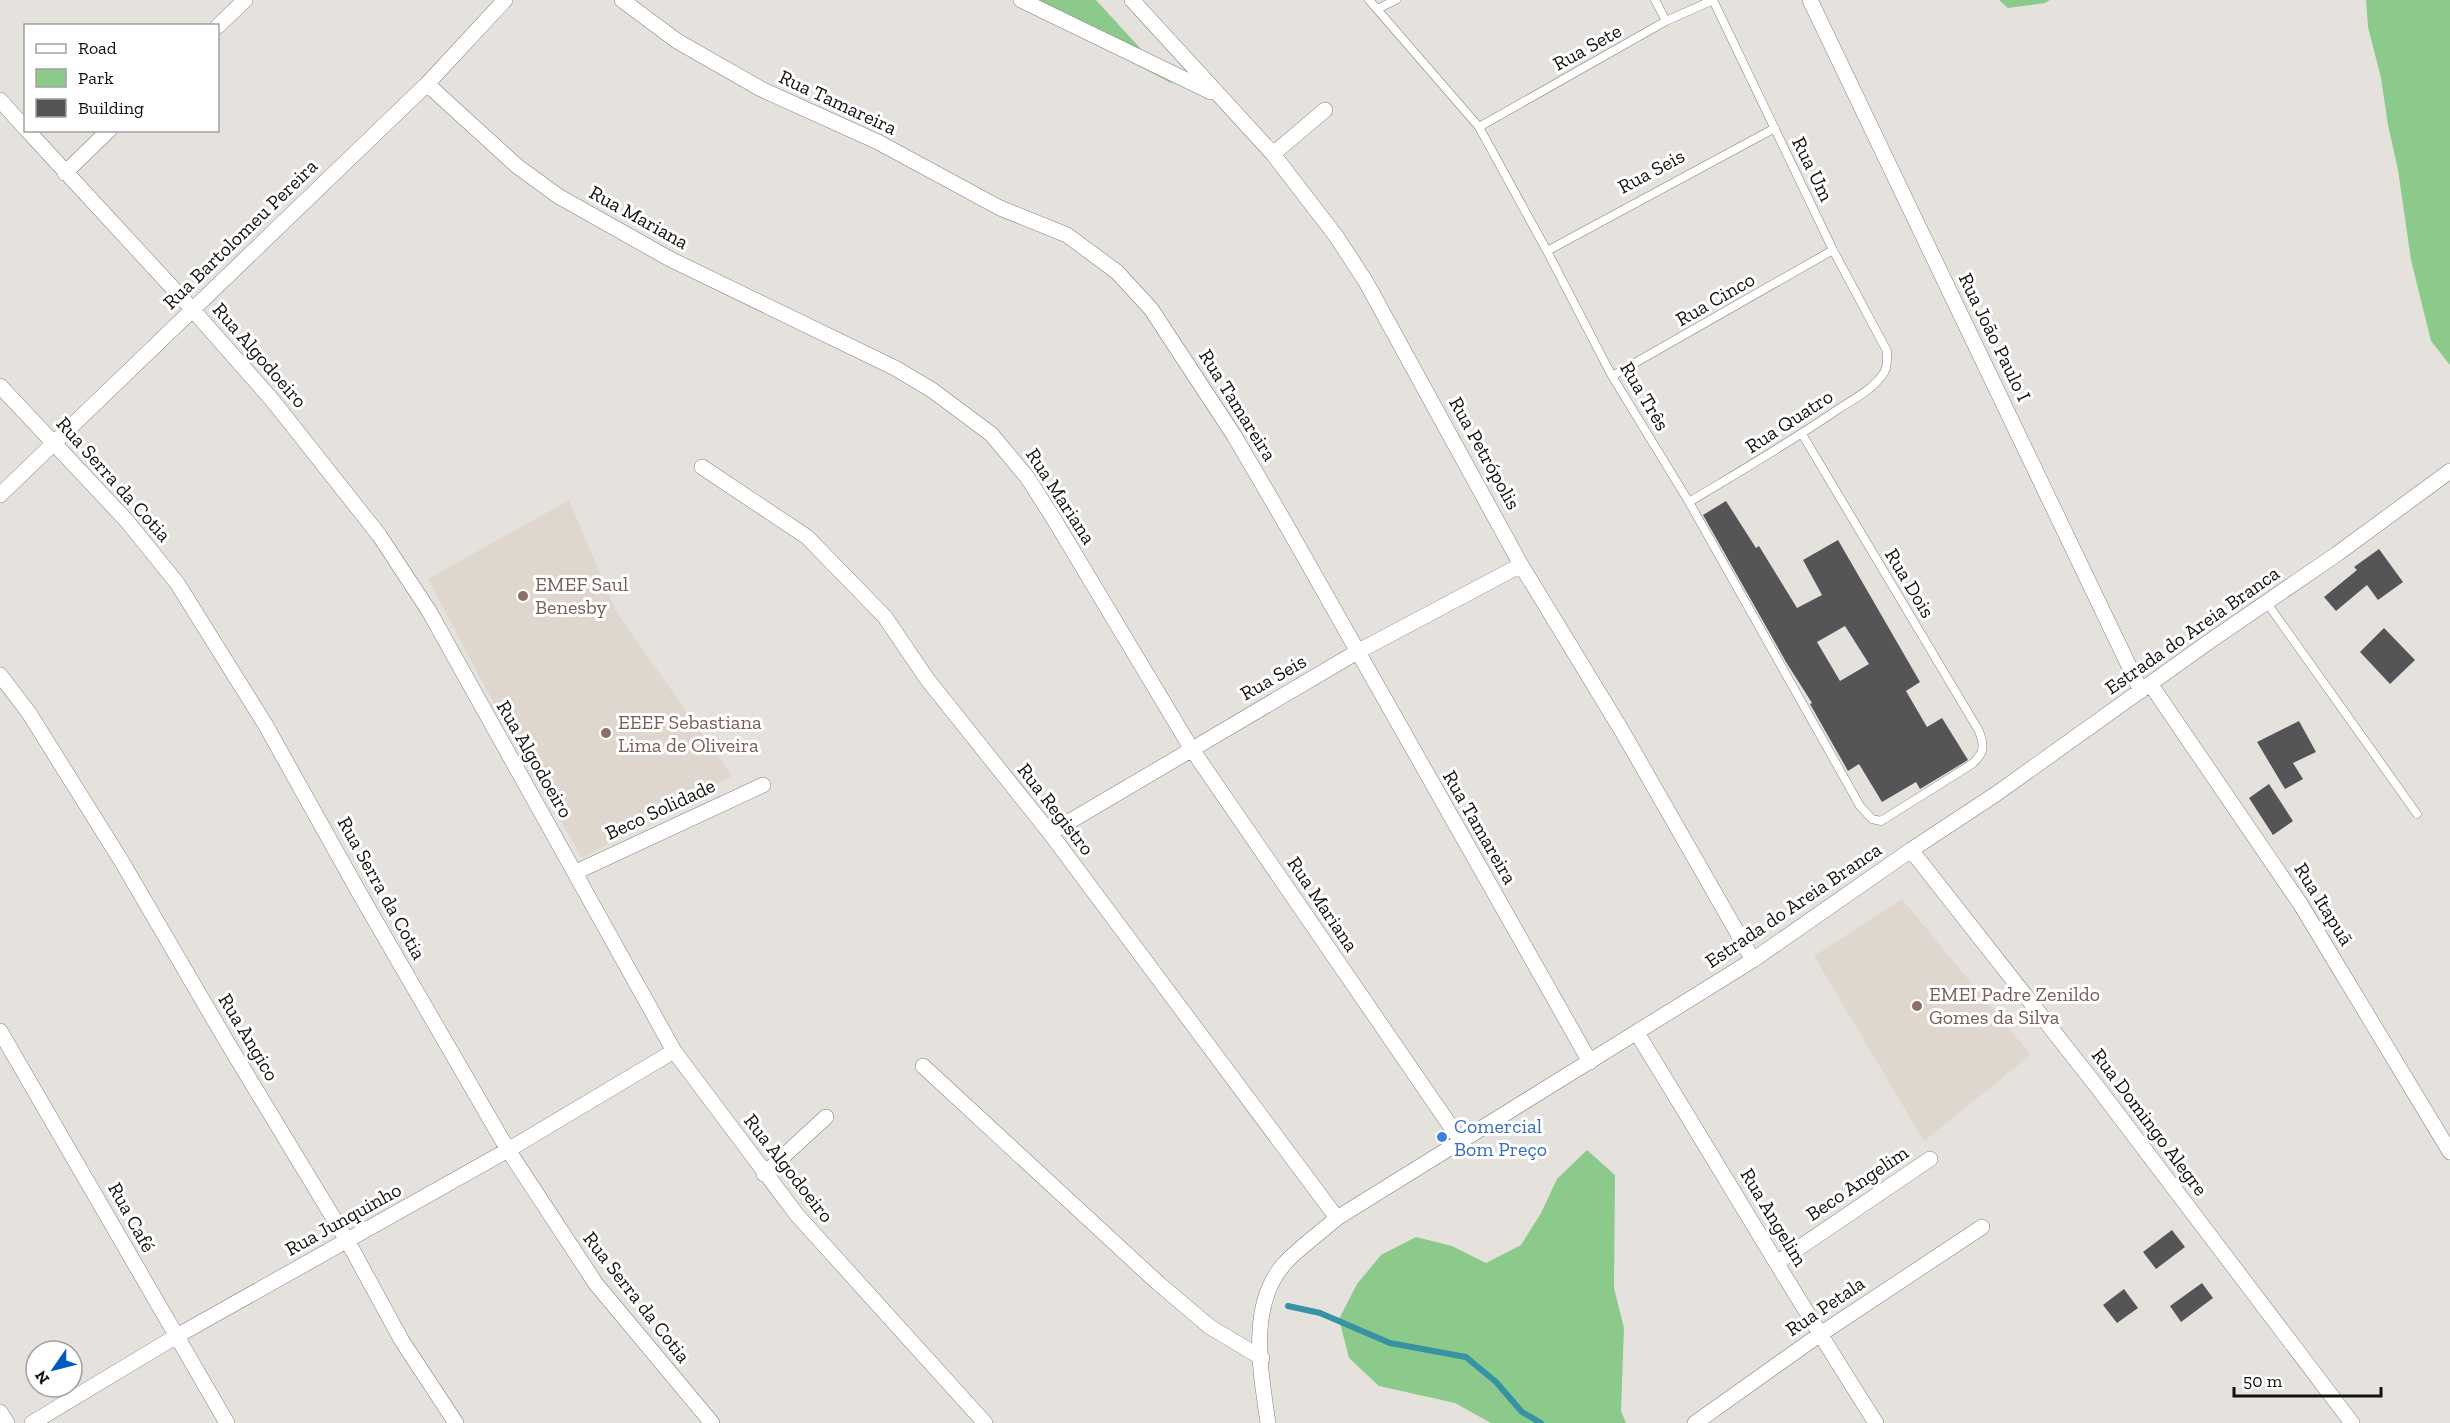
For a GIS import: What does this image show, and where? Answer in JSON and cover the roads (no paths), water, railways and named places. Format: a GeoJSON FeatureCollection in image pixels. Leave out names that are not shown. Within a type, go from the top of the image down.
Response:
{"type":"FeatureCollection","features":[{"type":"Feature","properties":{"kind":"street"},"geometry":{"type":"LineString","coordinates":[[219,25],[245,0]]}},
{"type":"Feature","properties":{"kind":"street","name":"Rua Bartolomeu Pereira"},"geometry":{"type":"LineString","coordinates":[[0,495],[427,84],[505,0]]}},
{"type":"Feature","properties":{"kind":"street","name":"Rua Tamareira"},"geometry":{"type":"LineString","coordinates":[[622,0],[677,41],[761,89],[878,142],[1000,208],[1067,236],[1117,272],[1151,309],[1235,436],[1590,1062]]}},
{"type":"Feature","properties":{"kind":"street"},"geometry":{"type":"LineString","coordinates":[[1021,0],[1221,97]]}},
{"type":"Feature","properties":{"kind":"street","name":"Rua Petrópolis"},"geometry":{"type":"LineString","coordinates":[[1132,0],[1273,154],[1336,236],[1366,282],[1521,564],[1622,731],[1753,960]]}},
{"type":"Feature","properties":{"kind":"street","name":"Rua João Paulo I"},"geometry":{"type":"LineString","coordinates":[[1810,0],[2146,688]]}},
{"type":"Feature","properties":{"kind":"street","name":"Rua Mariana"},"geometry":{"type":"LineString","coordinates":[[427,84],[517,166],[558,196],[670,259],[895,368],[932,390],[991,434],[1027,477],[1052,516],[1191,748],[1460,1140]]}},
{"type":"Feature","properties":{"kind":"street","name":"Rua Algodoeiro"},"geometry":{"type":"LineString","coordinates":[[0,100],[24,128]]}},
{"type":"Feature","properties":{"kind":"street"},"geometry":{"type":"LineString","coordinates":[[1273,154],[1325,110]]}},
{"type":"Feature","properties":{"kind":"street","name":"Rua Algodoeiro"},"geometry":{"type":"LineString","coordinates":[[28,132],[192,309],[273,401],[379,536],[429,611],[674,1051],[764,1174],[797,1215],[985,1423]]}},
{"type":"Feature","properties":{"kind":"street"},"geometry":{"type":"LineString","coordinates":[[65,173],[107,132]]}},
{"type":"Feature","properties":{"kind":"street","name":"Rua Serra da Cotia"},"geometry":{"type":"LineString","coordinates":[[0,386],[126,520],[177,583],[265,724],[361,896],[508,1150],[596,1284],[712,1423]]}},
{"type":"Feature","properties":{"kind":"street","name":"Rua Registro"},"geometry":{"type":"LineString","coordinates":[[702,467],[807,537],[832,560],[885,617],[927,679],[1050,833],[1337,1218]]}},
{"type":"Feature","properties":{"kind":"street","name":"Estrada do Areia Branca"},"geometry":{"type":"LineString","coordinates":[[1268,1423],[1260,1320],[1274,1279],[1286,1263],[1337,1218],[1753,960],[1996,794],[2337,554],[2450,471]]}},
{"type":"Feature","properties":{"kind":"street","name":"Rua Seis"},"geometry":{"type":"LineString","coordinates":[[1050,833],[1357,652],[1521,564]]}},
{"type":"Feature","properties":{"kind":"street","name":"Rua Angico"},"geometry":{"type":"LineString","coordinates":[[0,675],[30,713],[122,862],[348,1242],[402,1341],[456,1423]]}},
{"type":"Feature","properties":{"kind":"street","name":"Rua Itapuã"},"geometry":{"type":"LineString","coordinates":[[2146,688],[2301,905],[2450,1152]]}},
{"type":"Feature","properties":{"kind":"street","name":"Beco Solidade"},"geometry":{"type":"LineString","coordinates":[[576,872],[763,785]]}},
{"type":"Feature","properties":{"kind":"street","name":"Rua Domingo Alegre"},"geometry":{"type":"LineString","coordinates":[[1911,850],[2098,1088],[2352,1423]]}},
{"type":"Feature","properties":{"kind":"street","name":"Rua Café"},"geometry":{"type":"LineString","coordinates":[[0,1031],[88,1180],[175,1337],[226,1423]]}},
{"type":"Feature","properties":{"kind":"street","name":"Rua Angelim"},"geometry":{"type":"LineString","coordinates":[[1636,1033],[1778,1262],[1819,1335],[1876,1423]]}},
{"type":"Feature","properties":{"kind":"street","name":"Rua Junquinho"},"geometry":{"type":"LineString","coordinates":[[32,1423],[175,1337],[348,1242],[674,1051]]}},
{"type":"Feature","properties":{"kind":"street"},"geometry":{"type":"LineString","coordinates":[[923,1066],[1158,1283],[1210,1327],[1262,1358]]}},
{"type":"Feature","properties":{"kind":"street"},"geometry":{"type":"LineString","coordinates":[[764,1174],[826,1117]]}},
{"type":"Feature","properties":{"kind":"street","name":"Beco Angelim"},"geometry":{"type":"LineString","coordinates":[[1778,1262],[1930,1159]]}},
{"type":"Feature","properties":{"kind":"street","name":"Rua Petala"},"geometry":{"type":"LineString","coordinates":[[1695,1423],[1819,1335],[1982,1227]]}},
{"type":"Feature","properties":{"kind":"street"},"geometry":{"type":"LineString","coordinates":[[0,1412],[7,1423]]}},
{"type":"Feature","properties":{"kind":"lane","name":"Rua Três"},"geometry":{"type":"LineString","coordinates":[[1369,0],[1479,127],[1612,376],[1689,502],[1860,806],[1872,819],[1876,820]]}},
{"type":"Feature","properties":{"kind":"lane"},"geometry":{"type":"LineString","coordinates":[[1377,9],[1396,0]]}},
{"type":"Feature","properties":{"kind":"lane"},"geometry":{"type":"LineString","coordinates":[[1655,0],[1666,21]]}},
{"type":"Feature","properties":{"kind":"lane","name":"Rua Sete"},"geometry":{"type":"LineString","coordinates":[[1479,127],[1666,21],[1713,0]]}},
{"type":"Feature","properties":{"kind":"lane","name":"Rua Um"},"geometry":{"type":"LineString","coordinates":[[1713,0],[1833,250],[1887,351]]}},
{"type":"Feature","properties":{"kind":"lane","name":"Rua Seis"},"geometry":{"type":"LineString","coordinates":[[1547,251],[1775,128]]}},
{"type":"Feature","properties":{"kind":"lane","name":"Rua Cinco"},"geometry":{"type":"LineString","coordinates":[[1612,376],[1833,250]]}},
{"type":"Feature","properties":{"kind":"lane","name":"Rua Quatro"},"geometry":{"type":"LineString","coordinates":[[1689,502],[1802,434],[1866,391],[1886,369],[1887,351]]}},
{"type":"Feature","properties":{"kind":"lane","name":"Rua Dois"},"geometry":{"type":"LineString","coordinates":[[1802,434],[1979,731],[1984,750],[1972,764],[1892,815],[1881,821],[1876,820]]}},
{"type":"Feature","properties":{"kind":"lane"},"geometry":{"type":"LineString","coordinates":[[2266,603],[2417,814]]}},
{"type":"Feature","properties":{"kind":"waterway"},"geometry":{"type":"LineString","coordinates":[[1288,1306],[1320,1313],[1390,1343],[1466,1357],[1496,1382],[1522,1412],[1541,1423]]}},
{"type":"Feature","properties":{"kind":"place","name":"EMEF Saul Benesby"},"geometry":{"type":"Point","coordinates":[523,596]}},
{"type":"Feature","properties":{"kind":"place","name":"EEEF Sebastiana Lima de Oliveira"},"geometry":{"type":"Point","coordinates":[606,733]}},
{"type":"Feature","properties":{"kind":"place","name":"EMEI Padre Zenildo Gomes da Silva"},"geometry":{"type":"Point","coordinates":[1917,1006]}},
{"type":"Feature","properties":{"kind":"place","name":"Comercial Bom Preço"},"geometry":{"type":"Point","coordinates":[1442,1137]}}]}
